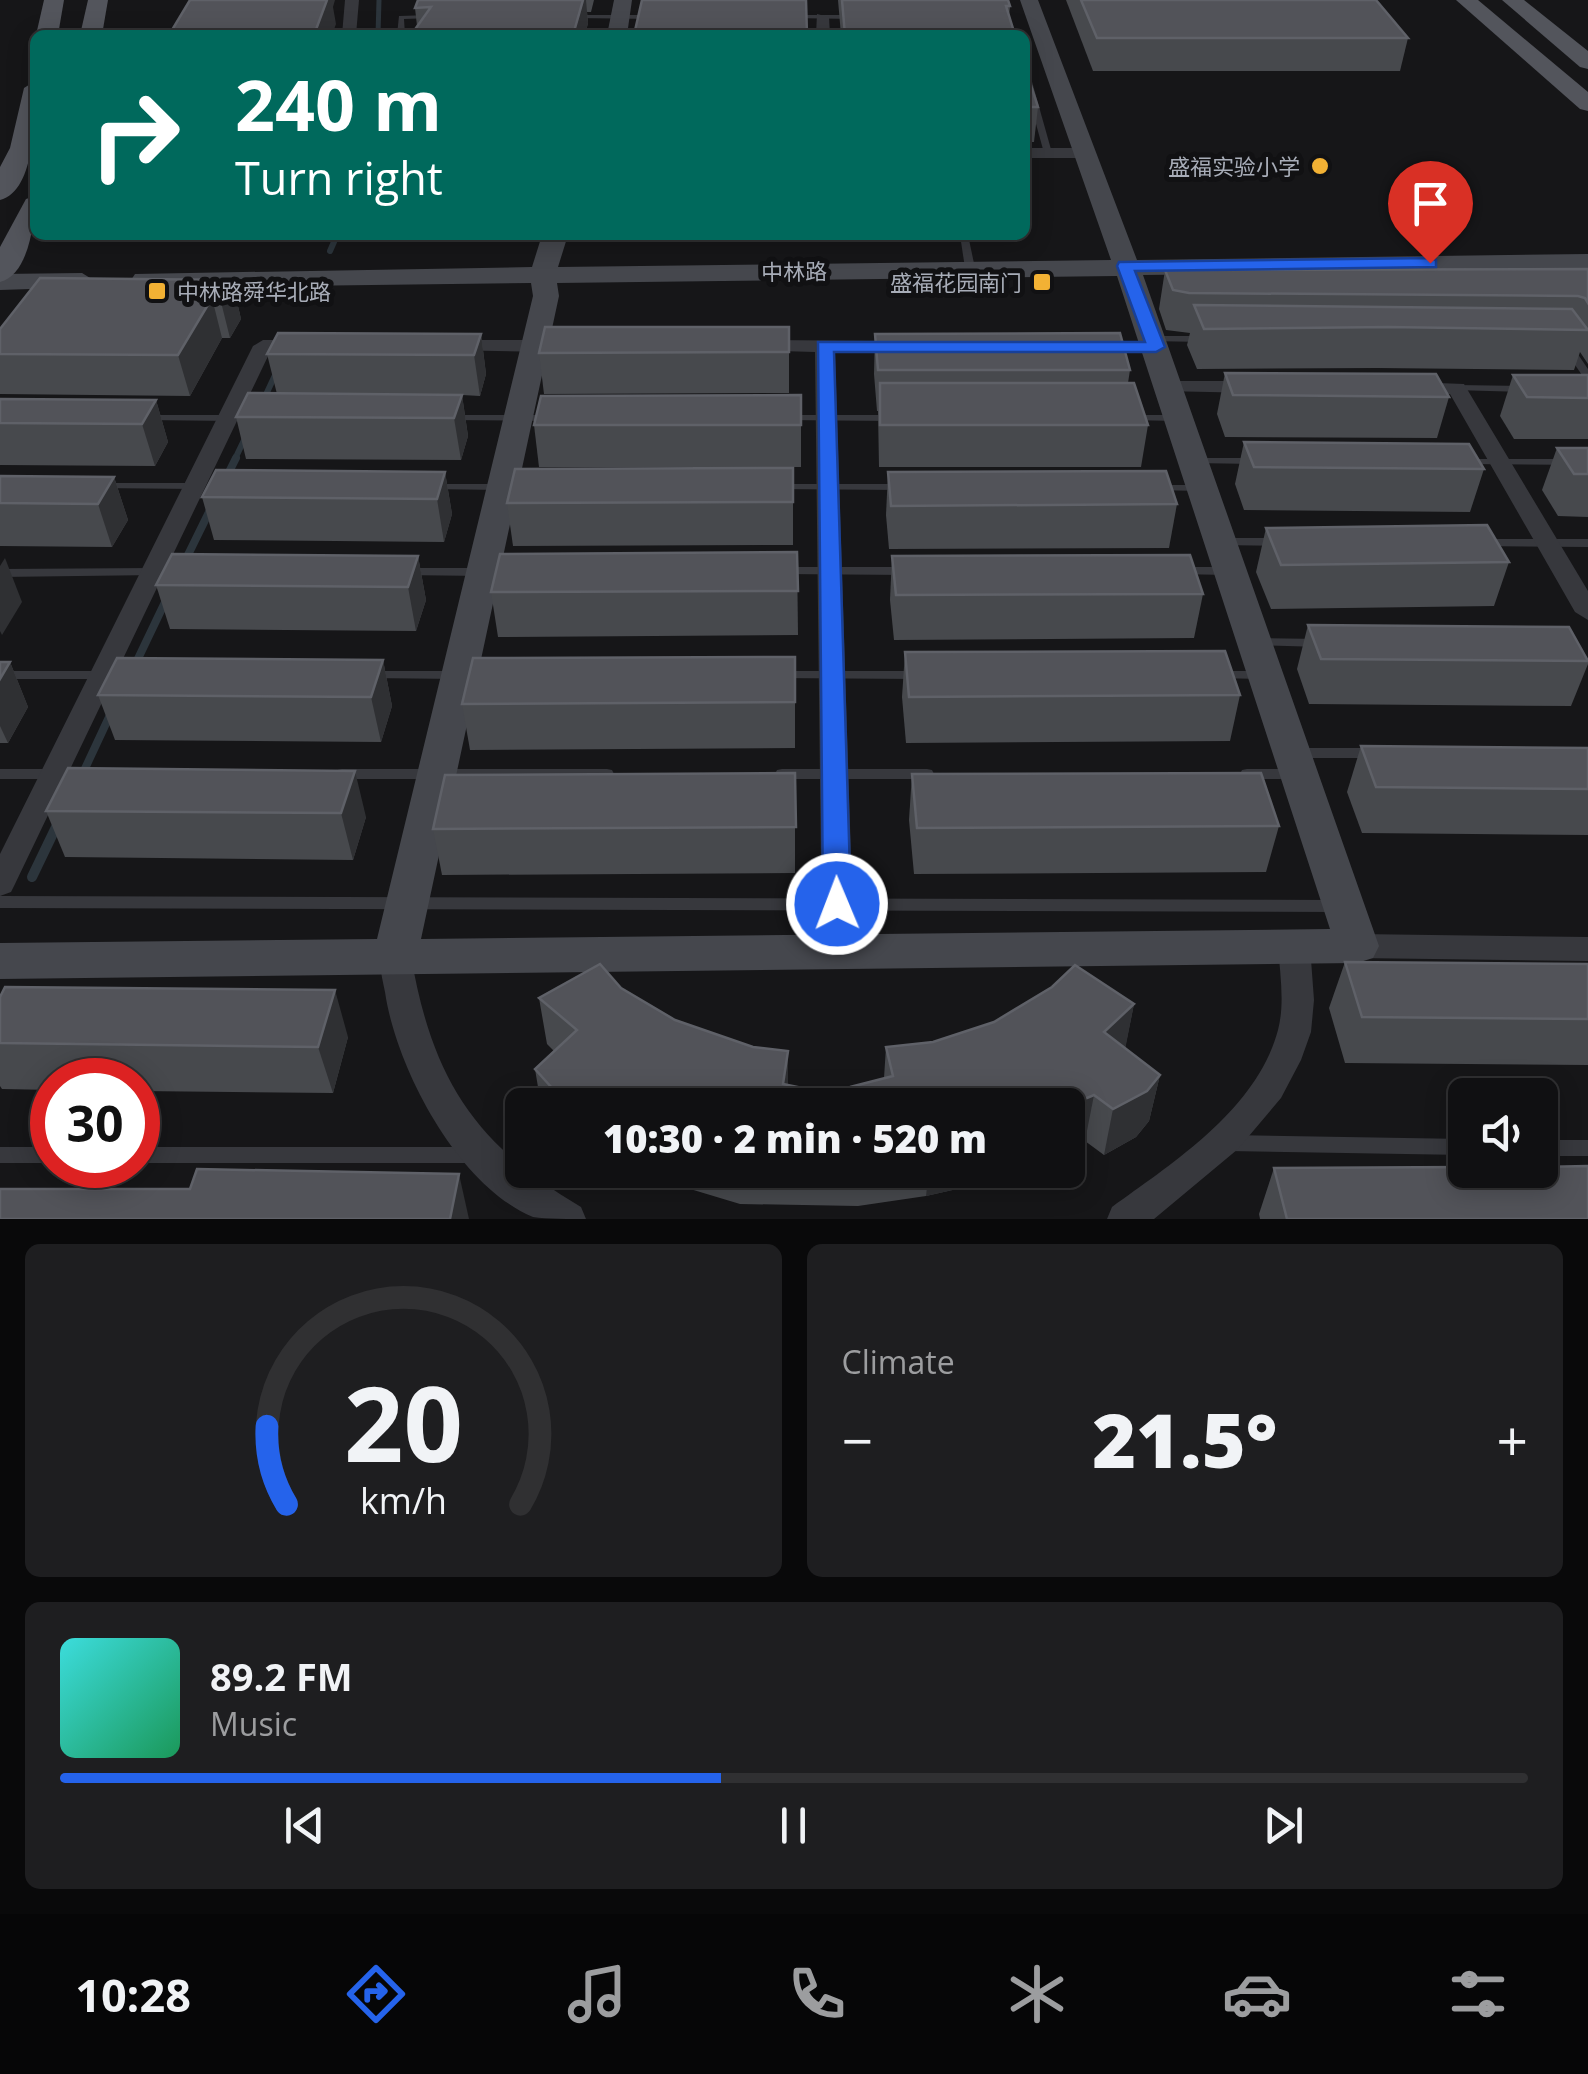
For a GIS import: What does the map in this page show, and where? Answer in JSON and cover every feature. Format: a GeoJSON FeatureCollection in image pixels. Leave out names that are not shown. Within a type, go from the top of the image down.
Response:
{"type":"FeatureCollection","features":[{"type":"Feature","properties":{"kind":"main road"},"geometry":{"type":"LineString","coordinates":[[48,30],[54,0]]}},
{"type":"Feature","properties":{"kind":"main road"},"geometry":{"type":"LineString","coordinates":[[92,30],[98,0]]}},
{"type":"Feature","properties":{"kind":"main road"},"geometry":{"type":"LineString","coordinates":[[1466,0],[1588,104]]}},
{"type":"Feature","properties":{"kind":"main road"},"geometry":{"type":"LineString","coordinates":[[1512,0],[1588,62]]}},
{"type":"Feature","properties":{"kind":"main road"},"geometry":{"type":"LineString","coordinates":[[0,192],[22,148],[30,111]]}},
{"type":"Feature","properties":{"kind":"main road"},"geometry":{"type":"LineString","coordinates":[[0,278],[30,215]]}},
{"type":"Feature","properties":{"kind":"street"},"geometry":{"type":"LineString","coordinates":[[350,30],[352,0]]}},
{"type":"Feature","properties":{"kind":"street"},"geometry":{"type":"LineString","coordinates":[[1029,0],[1155,343],[1356,946]]}},
{"type":"Feature","properties":{"kind":"street"},"geometry":{"type":"LineString","coordinates":[[822,18],[822,30]]}},
{"type":"Feature","properties":{"kind":"street"},"geometry":{"type":"LineString","coordinates":[[1030,153],[1084,153]]}},
{"type":"Feature","properties":{"kind":"street"},"geometry":{"type":"LineString","coordinates":[[553,240],[543,274],[546,296],[518,418],[512,487],[470,674],[437,774],[395,956],[401,1009],[447,1116],[490,1168],[568,1219]]}},
{"type":"Feature","properties":{"kind":"street","name":"中林路"},"geometry":{"type":"LineString","coordinates":[[0,278],[1588,262]]}},
{"type":"Feature","properties":{"kind":"street"},"geometry":{"type":"LineString","coordinates":[[1060,347],[1155,343]]}},
{"type":"Feature","properties":{"kind":"street"},"geometry":{"type":"LineString","coordinates":[[0,884],[61,774],[236,418],[263,346],[322,346]]}},
{"type":"Feature","properties":{"kind":"street"},"geometry":{"type":"LineString","coordinates":[[418,346],[574,346]]}},
{"type":"Feature","properties":{"kind":"street"},"geometry":{"type":"LineString","coordinates":[[728,346],[926,346]]}},
{"type":"Feature","properties":{"kind":"street"},"geometry":{"type":"LineString","coordinates":[[825,346],[838,951]]}},
{"type":"Feature","properties":{"kind":"street"},"geometry":{"type":"LineString","coordinates":[[1174,402],[1284,388]]}},
{"type":"Feature","properties":{"kind":"street"},"geometry":{"type":"LineString","coordinates":[[1380,388],[1458,388],[1588,612]]}},
{"type":"Feature","properties":{"kind":"street"},"geometry":{"type":"LineString","coordinates":[[0,961],[1294,946],[1588,949]]}},
{"type":"Feature","properties":{"kind":"street"},"geometry":{"type":"LineString","coordinates":[[1125,1219],[1189,1172],[1270,1084],[1294,1035],[1298,1001],[1294,946]]}},
{"type":"Feature","properties":{"kind":"lane"},"geometry":{"type":"LineString","coordinates":[[401,30],[402,17],[441,17]]}},
{"type":"Feature","properties":{"kind":"lane"},"geometry":{"type":"LineString","coordinates":[[560,18],[675,18]]}},
{"type":"Feature","properties":{"kind":"lane"},"geometry":{"type":"LineString","coordinates":[[785,18],[859,18]]}},
{"type":"Feature","properties":{"kind":"lane"},"geometry":{"type":"LineString","coordinates":[[1030,90],[1048,153]]}},
{"type":"Feature","properties":{"kind":"lane"},"geometry":{"type":"LineString","coordinates":[[1030,116],[1038,116]]}},
{"type":"Feature","properties":{"kind":"lane"},"geometry":{"type":"LineString","coordinates":[[965,240],[970,268]]}},
{"type":"Feature","properties":{"kind":"lane"},"geometry":{"type":"LineString","coordinates":[[1155,343],[1212,340]]}},
{"type":"Feature","properties":{"kind":"lane"},"geometry":{"type":"LineString","coordinates":[[1564,342],[1588,376]]}},
{"type":"Feature","properties":{"kind":"lane"},"geometry":{"type":"LineString","coordinates":[[1458,388],[1532,388]]}},
{"type":"Feature","properties":{"kind":"lane"},"geometry":{"type":"LineString","coordinates":[[1121,418],[1174,402]]}},
{"type":"Feature","properties":{"kind":"lane"},"geometry":{"type":"LineString","coordinates":[[133,418],[236,418]]}},
{"type":"Feature","properties":{"kind":"lane"},"geometry":{"type":"LineString","coordinates":[[440,418],[557,418]]}},
{"type":"Feature","properties":{"kind":"lane"},"geometry":{"type":"LineString","coordinates":[[768,418],[905,418]]}},
{"type":"Feature","properties":{"kind":"lane"},"geometry":{"type":"LineString","coordinates":[[1144,488],[1271,461]]}},
{"type":"Feature","properties":{"kind":"lane"},"geometry":{"type":"LineString","coordinates":[[1443,462],[1588,462]]}},
{"type":"Feature","properties":{"kind":"lane"},"geometry":{"type":"LineString","coordinates":[[78,486],[202,486]]}},
{"type":"Feature","properties":{"kind":"lane"},"geometry":{"type":"LineString","coordinates":[[426,487],[512,487]]}},
{"type":"Feature","properties":{"kind":"lane"},"geometry":{"type":"LineString","coordinates":[[770,487],[907,488]]}},
{"type":"Feature","properties":{"kind":"lane"},"geometry":{"type":"LineString","coordinates":[[1154,571],[1298,542]]}},
{"type":"Feature","properties":{"kind":"lane"},"geometry":{"type":"LineString","coordinates":[[1471,543],[1588,543]]}},
{"type":"Feature","properties":{"kind":"lane"},"geometry":{"type":"LineString","coordinates":[[772,571],[925,571]]}},
{"type":"Feature","properties":{"kind":"lane"},"geometry":{"type":"LineString","coordinates":[[0,572],[160,572]]}},
{"type":"Feature","properties":{"kind":"lane"},"geometry":{"type":"LineString","coordinates":[[386,572],[493,572]]}},
{"type":"Feature","properties":{"kind":"lane"},"geometry":{"type":"LineString","coordinates":[[1206,674],[1333,643]]}},
{"type":"Feature","properties":{"kind":"lane"},"geometry":{"type":"LineString","coordinates":[[0,674],[110,674]]}},
{"type":"Feature","properties":{"kind":"lane"},"geometry":{"type":"LineString","coordinates":[[361,674],[470,674]]}},
{"type":"Feature","properties":{"kind":"lane"},"geometry":{"type":"LineString","coordinates":[[754,674],[930,674]]}},
{"type":"Feature","properties":{"kind":"lane"},"geometry":{"type":"LineString","coordinates":[[1222,774],[1391,754]]}},
{"type":"Feature","properties":{"kind":"lane"},"geometry":{"type":"LineString","coordinates":[[0,774],[61,774]]}},
{"type":"Feature","properties":{"kind":"lane"},"geometry":{"type":"LineString","coordinates":[[323,774],[616,774]]}},
{"type":"Feature","properties":{"kind":"lane"},"geometry":{"type":"LineString","coordinates":[[775,774],[950,774]]}},
{"type":"Feature","properties":{"kind":"lane"},"geometry":{"type":"LineString","coordinates":[[0,902],[1343,906]]}},
{"type":"Feature","properties":{"kind":"lane"},"geometry":{"type":"LineString","coordinates":[[1219,1143],[1448,1147]]}},
{"type":"Feature","properties":{"kind":"lane"},"geometry":{"type":"LineString","coordinates":[[1558,1148],[1588,1148]]}},
{"type":"Feature","properties":{"kind":"lane"},"geometry":{"type":"LineString","coordinates":[[160,1155],[479,1155]]}},
{"type":"Feature","properties":{"kind":"lane"},"geometry":{"type":"LineString","coordinates":[[0,1156],[30,1156]]}},
{"type":"Feature","properties":{"kind":"building"},"geometry":{"type":"Polygon","coordinates":[[[190,0],[327,0],[316,30],[172,30],[190,0]]]}},
{"type":"Feature","properties":{"kind":"building"},"geometry":{"type":"Polygon","coordinates":[[[418,0],[583,0],[574,30],[415,30],[431,7],[415,8],[418,0]]]}},
{"type":"Feature","properties":{"kind":"building"},"geometry":{"type":"Polygon","coordinates":[[[642,0],[806,0],[807,30],[635,30],[642,0]]]}},
{"type":"Feature","properties":{"kind":"building"},"geometry":{"type":"Polygon","coordinates":[[[842,0],[1008,0],[1010,6],[1006,6],[1013,30],[845,30],[842,0]]]}},
{"type":"Feature","properties":{"kind":"building"},"geometry":{"type":"Polygon","coordinates":[[[1081,0],[1376,0],[1408,38],[1097,38],[1081,0]]]}},
{"type":"Feature","properties":{"kind":"building"},"geometry":{"type":"Polygon","coordinates":[[[1030,82],[1038,107],[1030,107],[1030,82]]]}},
{"type":"Feature","properties":{"kind":"building"},"geometry":{"type":"Polygon","coordinates":[[[1588,269],[1588,303],[1578,296],[1189,293],[1173,290],[1165,270],[1588,269]]]}},
{"type":"Feature","properties":{"kind":"building"},"geometry":{"type":"Polygon","coordinates":[[[40,278],[232,280],[220,298],[212,298],[178,355],[0,354],[0,329],[40,278]]]}},
{"type":"Feature","properties":{"kind":"building"},"geometry":{"type":"Polygon","coordinates":[[[1194,305],[1572,309],[1588,330],[1204,329],[1194,305]]]}},
{"type":"Feature","properties":{"kind":"building"},"geometry":{"type":"Polygon","coordinates":[[[545,327],[789,327],[789,352],[539,353],[545,327]]]}},
{"type":"Feature","properties":{"kind":"building"},"geometry":{"type":"Polygon","coordinates":[[[278,333],[481,334],[474,355],[267,354],[278,333]]]}},
{"type":"Feature","properties":{"kind":"building"},"geometry":{"type":"Polygon","coordinates":[[[1120,333],[1130,370],[878,370],[875,334],[1120,333]]]}},
{"type":"Feature","properties":{"kind":"building"},"geometry":{"type":"Polygon","coordinates":[[[1225,373],[1436,374],[1449,397],[1233,395],[1225,373]]]}},
{"type":"Feature","properties":{"kind":"building"},"geometry":{"type":"Polygon","coordinates":[[[1513,375],[1588,375],[1588,398],[1527,397],[1513,375]]]}},
{"type":"Feature","properties":{"kind":"building"},"geometry":{"type":"Polygon","coordinates":[[[880,383],[1134,383],[1148,425],[880,425],[880,383]]]}},
{"type":"Feature","properties":{"kind":"building"},"geometry":{"type":"Polygon","coordinates":[[[248,393],[462,395],[454,418],[236,417],[248,393]]]}},
{"type":"Feature","properties":{"kind":"building"},"geometry":{"type":"Polygon","coordinates":[[[801,395],[801,425],[534,425],[541,396],[801,395]]]}},
{"type":"Feature","properties":{"kind":"building"},"geometry":{"type":"Polygon","coordinates":[[[0,399],[156,400],[142,424],[0,423],[0,399]]]}},
{"type":"Feature","properties":{"kind":"building"},"geometry":{"type":"Polygon","coordinates":[[[1244,442],[1469,444],[1484,469],[1254,467],[1244,442]]]}},
{"type":"Feature","properties":{"kind":"building"},"geometry":{"type":"Polygon","coordinates":[[[1557,448],[1588,448],[1588,474],[1574,474],[1557,448]]]}},
{"type":"Feature","properties":{"kind":"building"},"geometry":{"type":"Polygon","coordinates":[[[793,468],[793,502],[507,503],[515,469],[793,468]]]}},
{"type":"Feature","properties":{"kind":"building"},"geometry":{"type":"Polygon","coordinates":[[[216,470],[445,472],[437,499],[202,497],[216,470]]]}},
{"type":"Feature","properties":{"kind":"building"},"geometry":{"type":"Polygon","coordinates":[[[1166,471],[1177,504],[891,506],[888,472],[1166,471]]]}},
{"type":"Feature","properties":{"kind":"building"},"geometry":{"type":"Polygon","coordinates":[[[0,476],[114,477],[98,504],[0,503],[0,476]]]}},
{"type":"Feature","properties":{"kind":"building"},"geometry":{"type":"Polygon","coordinates":[[[1487,525],[1509,562],[1281,565],[1266,528],[1487,525]]]}},
{"type":"Feature","properties":{"kind":"building"},"geometry":{"type":"Polygon","coordinates":[[[797,552],[798,591],[491,592],[500,554],[797,552]]]}},
{"type":"Feature","properties":{"kind":"building"},"geometry":{"type":"Polygon","coordinates":[[[172,554],[418,556],[408,587],[156,585],[172,554]]]}},
{"type":"Feature","properties":{"kind":"building"},"geometry":{"type":"Polygon","coordinates":[[[1190,555],[1203,594],[896,595],[892,556],[1190,555]]]}},
{"type":"Feature","properties":{"kind":"building"},"geometry":{"type":"Polygon","coordinates":[[[1308,625],[1569,627],[1588,661],[1321,659],[1308,625]]]}},
{"type":"Feature","properties":{"kind":"building"},"geometry":{"type":"Polygon","coordinates":[[[1225,651],[1240,695],[909,697],[905,652],[1225,651]]]}},
{"type":"Feature","properties":{"kind":"building"},"geometry":{"type":"Polygon","coordinates":[[[795,657],[795,702],[462,704],[473,658],[795,657]]]}},
{"type":"Feature","properties":{"kind":"building"},"geometry":{"type":"Polygon","coordinates":[[[117,658],[383,660],[371,697],[98,695],[117,658]]]}},
{"type":"Feature","properties":{"kind":"building"},"geometry":{"type":"Polygon","coordinates":[[[0,662],[10,662],[0,679],[0,662]]]}},
{"type":"Feature","properties":{"kind":"building"},"geometry":{"type":"Polygon","coordinates":[[[1361,746],[1588,748],[1588,789],[1376,787],[1361,746]]]}},
{"type":"Feature","properties":{"kind":"building"},"geometry":{"type":"Polygon","coordinates":[[[68,768],[355,771],[341,813],[46,811],[68,768]]]}},
{"type":"Feature","properties":{"kind":"building"},"geometry":{"type":"Polygon","coordinates":[[[795,773],[796,827],[433,829],[445,775],[795,773]]]}},
{"type":"Feature","properties":{"kind":"building"},"geometry":{"type":"Polygon","coordinates":[[[1261,773],[1279,826],[917,828],[912,774],[1261,773]]]}},
{"type":"Feature","properties":{"kind":"building"},"geometry":{"type":"Polygon","coordinates":[[[1345,962],[1588,964],[1588,1019],[1362,1017],[1345,962]]]}},
{"type":"Feature","properties":{"kind":"building"},"geometry":{"type":"Polygon","coordinates":[[[600,964],[621,988],[675,1020],[753,1047],[788,1051],[783,1084],[802,1088],[552,1088],[535,1069],[577,1030],[539,998],[600,964]]]}},
{"type":"Feature","properties":{"kind":"building"},"geometry":{"type":"Polygon","coordinates":[[[1075,965],[1134,1004],[1104,1032],[1160,1075],[1147,1091],[1113,1109],[1094,1095],[1085,1099],[1085,1088],[837,1088],[893,1076],[886,1047],[933,1042],[994,1022],[1052,987],[1075,965]]]}},
{"type":"Feature","properties":{"kind":"building"},"geometry":{"type":"Polygon","coordinates":[[[5,987],[335,990],[318,1047],[0,1043],[0,997],[5,987]]]}},
{"type":"Feature","properties":{"kind":"building"},"geometry":{"type":"Polygon","coordinates":[[[1588,1166],[1588,1219],[1287,1219],[1274,1168],[1448,1167],[1448,1188],[1558,1188],[1558,1167],[1588,1166]]]}},
{"type":"Feature","properties":{"kind":"building"},"geometry":{"type":"Polygon","coordinates":[[[197,1169],[459,1174],[450,1219],[0,1219],[0,1189],[190,1189],[197,1169]]]}},
{"type":"Feature","properties":{"kind":"waterway"},"geometry":{"type":"LineString","coordinates":[[378,30],[379,0]]}},
{"type":"Feature","properties":{"kind":"waterway"},"geometry":{"type":"LineString","coordinates":[[330,251],[335,240]]}},
{"type":"Feature","properties":{"kind":"waterway"},"geometry":{"type":"LineString","coordinates":[[263,401],[276,373]]}},
{"type":"Feature","properties":{"kind":"waterway"},"geometry":{"type":"LineString","coordinates":[[234,461],[246,436]]}},
{"type":"Feature","properties":{"kind":"waterway"},"geometry":{"type":"LineString","coordinates":[[226,478],[236,458]]}},
{"type":"Feature","properties":{"kind":"waterway"},"geometry":{"type":"LineString","coordinates":[[184,563],[211,508]]}},
{"type":"Feature","properties":{"kind":"waterway"},"geometry":{"type":"LineString","coordinates":[[134,667],[167,598]]}},
{"type":"Feature","properties":{"kind":"waterway"},"geometry":{"type":"LineString","coordinates":[[82,775],[110,715]]}},
{"type":"Feature","properties":{"kind":"waterway"},"geometry":{"type":"LineString","coordinates":[[32,877],[58,823]]}},
{"type":"Feature","properties":{"kind":"place","name":"盛福实验小学"},"geometry":{"type":"Point","coordinates":[1320,166]}},
{"type":"Feature","properties":{"kind":"place","name":"盛福花园南门"},"geometry":{"type":"Point","coordinates":[1042,282]}},
{"type":"Feature","properties":{"kind":"place","name":"中林路舜华北路"},"geometry":{"type":"Point","coordinates":[157,291]}},
{"type":"Feature","properties":{"kind":"route"},"geometry":{"type":"LineString","coordinates":[[837,904],[825,346],[1156,347],[1125,266],[1430,263]]}}]}
